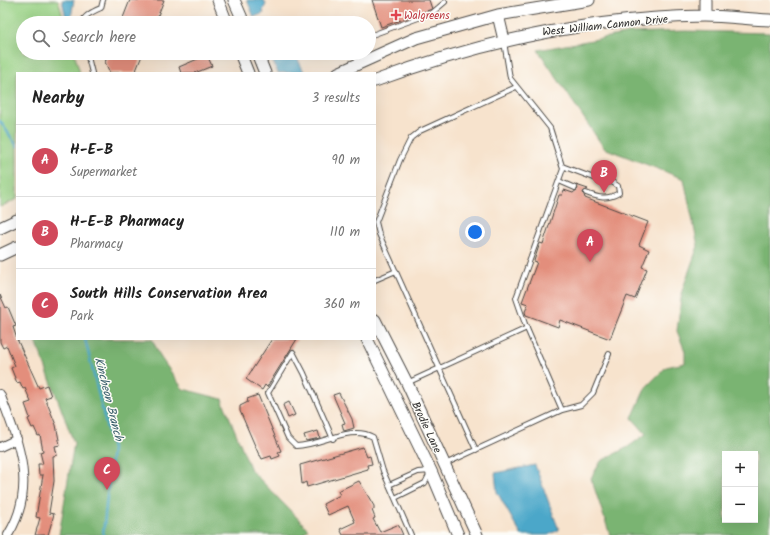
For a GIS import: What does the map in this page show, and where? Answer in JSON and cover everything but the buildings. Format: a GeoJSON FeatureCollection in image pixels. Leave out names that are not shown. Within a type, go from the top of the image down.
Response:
{"type":"FeatureCollection","features":[{"type":"Feature","properties":{"kind":"main road"},"geometry":{"type":"LineString","coordinates":[[218,0],[224,16]]}},
{"type":"Feature","properties":{"kind":"main road"},"geometry":{"type":"LineString","coordinates":[[234,0],[241,16]]}},
{"type":"Feature","properties":{"kind":"main road"},"geometry":{"type":"LineString","coordinates":[[376,56],[416,38],[498,15],[588,0]]}},
{"type":"Feature","properties":{"kind":"main road"},"geometry":{"type":"LineString","coordinates":[[705,0],[705,16]]}},
{"type":"Feature","properties":{"kind":"main road"},"geometry":{"type":"LineString","coordinates":[[498,15],[504,40]]}},
{"type":"Feature","properties":{"kind":"main road","name":"West William Cannon Drive"},"geometry":{"type":"LineString","coordinates":[[376,81],[423,63],[504,40],[580,26],[648,19],[705,16],[770,20]]}},
{"type":"Feature","properties":{"kind":"main road"},"geometry":{"type":"LineString","coordinates":[[243,60],[248,72]]}},
{"type":"Feature","properties":{"kind":"main road"},"geometry":{"type":"LineString","coordinates":[[260,60],[265,72]]}},
{"type":"Feature","properties":{"kind":"main road"},"geometry":{"type":"LineString","coordinates":[[340,72],[367,60]]}},
{"type":"Feature","properties":{"kind":"main road"},"geometry":{"type":"LineString","coordinates":[[0,228],[16,220]]}},
{"type":"Feature","properties":{"kind":"main road"},"geometry":{"type":"LineString","coordinates":[[0,255],[16,247]]}},
{"type":"Feature","properties":{"kind":"main road","name":"Brodie Lane"},"geometry":{"type":"LineString","coordinates":[[376,322],[407,383],[476,535]]}},
{"type":"Feature","properties":{"kind":"main road","name":"Brodie Lane"},"geometry":{"type":"LineString","coordinates":[[367,340],[431,471],[458,535]]}},
{"type":"Feature","properties":{"kind":"main road"},"geometry":{"type":"LineString","coordinates":[[431,471],[445,464]]}},
{"type":"Feature","properties":{"kind":"street"},"geometry":{"type":"LineString","coordinates":[[0,394],[17,439],[23,462],[23,486],[19,510],[8,535]]}},
{"type":"Feature","properties":{"kind":"street"},"geometry":{"type":"LineString","coordinates":[[0,446],[17,439]]}},
{"type":"Feature","properties":{"kind":"lane"},"geometry":{"type":"LineString","coordinates":[[86,16],[92,11],[101,8],[103,0]]}},
{"type":"Feature","properties":{"kind":"lane"},"geometry":{"type":"LineString","coordinates":[[376,33],[432,13],[445,2]]}},
{"type":"Feature","properties":{"kind":"lane"},"geometry":{"type":"LineString","coordinates":[[504,40],[510,78],[550,128],[563,169],[516,298],[527,328],[562,410]]}},
{"type":"Feature","properties":{"kind":"lane"},"geometry":{"type":"LineString","coordinates":[[89,60],[92,72]]}},
{"type":"Feature","properties":{"kind":"lane"},"geometry":{"type":"LineString","coordinates":[[476,450],[438,369],[379,234],[376,222],[400,160],[411,138],[420,131],[516,87]]}},
{"type":"Feature","properties":{"kind":"lane"},"geometry":{"type":"LineString","coordinates":[[562,166],[602,181],[612,182],[618,186],[619,192],[612,198],[600,199],[586,193]]}},
{"type":"Feature","properties":{"kind":"lane"},"geometry":{"type":"LineString","coordinates":[[559,181],[575,188]]}},
{"type":"Feature","properties":{"kind":"lane"},"geometry":{"type":"LineString","coordinates":[[376,280],[396,271]]}},
{"type":"Feature","properties":{"kind":"lane"},"geometry":{"type":"LineString","coordinates":[[407,383],[527,328]]}},
{"type":"Feature","properties":{"kind":"lane"},"geometry":{"type":"LineString","coordinates":[[333,439],[304,373],[293,352],[268,393],[288,438],[296,446],[306,446],[333,439],[352,434],[366,433],[373,437],[383,471],[411,535]]}},
{"type":"Feature","properties":{"kind":"lane"},"geometry":{"type":"LineString","coordinates":[[445,464],[562,410],[580,405],[593,394],[608,354]]}},
{"type":"Feature","properties":{"kind":"lane"},"geometry":{"type":"LineString","coordinates":[[389,485],[418,472],[431,471],[426,483],[395,498]]}},
{"type":"Feature","properties":{"kind":"green space"},"geometry":{"type":"Polygon","coordinates":[[[0,0],[58,0],[63,16],[16,16],[16,60],[76,60],[80,72],[16,72],[16,199],[0,207],[0,0]]]}},
{"type":"Feature","properties":{"kind":"green space"},"geometry":{"type":"Polygon","coordinates":[[[685,31],[770,33],[770,535],[610,535],[591,478],[601,461],[628,447],[646,434],[632,418],[646,387],[666,367],[685,363],[685,351],[677,331],[682,291],[698,246],[684,179],[604,148],[538,50],[630,33],[685,31]]]}},
{"type":"Feature","properties":{"kind":"green space"},"geometry":{"type":"Polygon","coordinates":[[[35,340],[152,340],[161,358],[183,389],[222,399],[251,470],[308,529],[302,535],[59,535],[74,443],[35,340]]]}},
{"type":"Feature","properties":{"kind":"water"},"geometry":{"type":"Polygon","coordinates":[[[62,0],[74,0],[71,16],[66,16],[62,0]]]}},
{"type":"Feature","properties":{"kind":"water"},"geometry":{"type":"Polygon","coordinates":[[[247,0],[264,0],[266,4],[263,11],[264,13],[254,16],[247,0]]]}},
{"type":"Feature","properties":{"kind":"water"},"geometry":{"type":"Polygon","coordinates":[[[272,60],[298,60],[304,72],[278,72],[272,60]]]}},
{"type":"Feature","properties":{"kind":"water"},"geometry":{"type":"Polygon","coordinates":[[[535,465],[559,530],[548,535],[521,535],[497,492],[495,473],[535,465]]]}},
{"type":"Feature","properties":{"kind":"waterway","name":"Kincheon Branch"},"geometry":{"type":"LineString","coordinates":[[0,121],[16,145]]}},
{"type":"Feature","properties":{"kind":"waterway","name":"Kincheon Branch"},"geometry":{"type":"LineString","coordinates":[[85,340],[112,449],[103,535]]}},
{"type":"Feature","properties":{"kind":"place","name":"Walgreens"},"geometry":{"type":"Point","coordinates":[396,15]}},
{"type":"Feature","properties":{"kind":"place","name":"H-E-B Pharmacy"},"geometry":{"type":"Point","coordinates":[604,193]}},
{"type":"Feature","properties":{"kind":"place","name":"H-E-B"},"geometry":{"type":"Point","coordinates":[590,262]}},
{"type":"Feature","properties":{"kind":"place","name":"South Hills Conservation Area"},"geometry":{"type":"Point","coordinates":[107,490]}}]}
